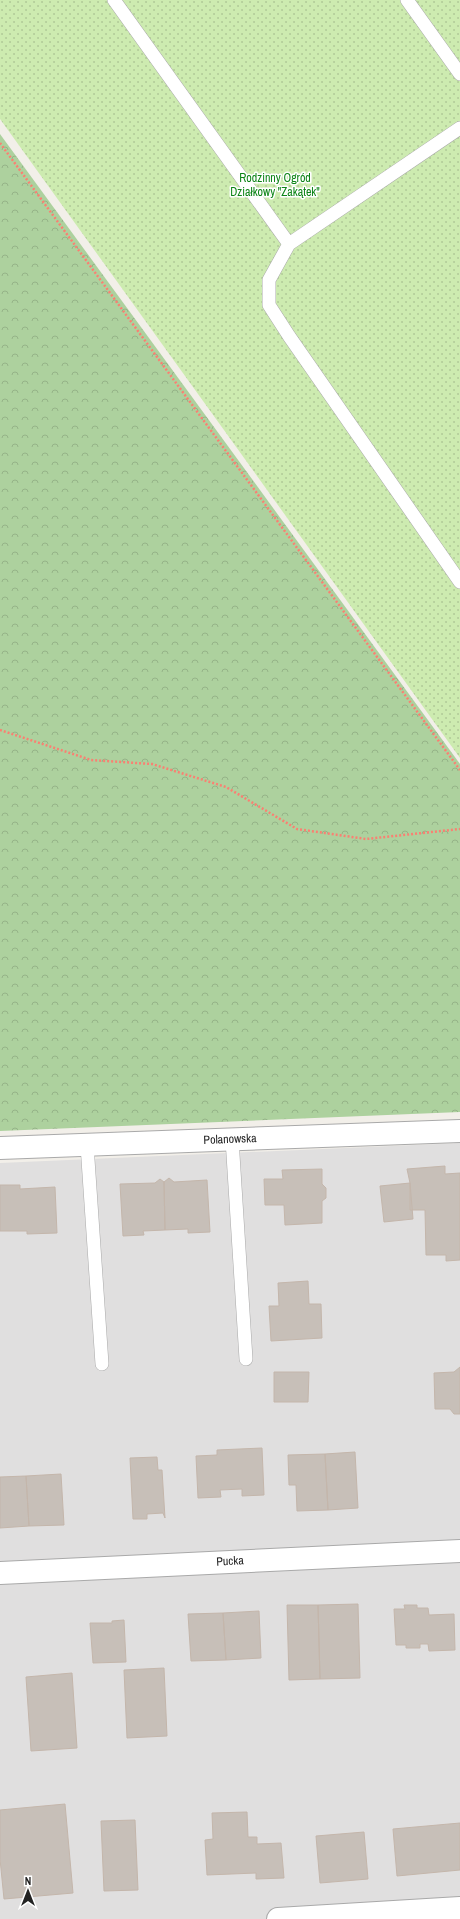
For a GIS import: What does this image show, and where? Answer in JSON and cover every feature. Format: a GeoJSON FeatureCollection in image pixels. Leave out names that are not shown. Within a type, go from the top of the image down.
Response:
{"type":"FeatureCollection","features":[{"type":"Feature","properties":{"kind":"street","name":"Polanowska"},"geometry":{"type":"LineString","coordinates":[[0,1148],[460,1130]]}},
{"type":"Feature","properties":{"kind":"street","name":"Pucka"},"geometry":{"type":"LineString","coordinates":[[0,1573],[460,1551]]}},
{"type":"Feature","properties":{"kind":"street"},"geometry":{"type":"LineString","coordinates":[[278,1919],[460,1908]]}},
{"type":"Feature","properties":{"kind":"lane"},"geometry":{"type":"LineString","coordinates":[[114,0],[289,244]]}},
{"type":"Feature","properties":{"kind":"lane"},"geometry":{"type":"LineString","coordinates":[[407,0],[460,74]]}},
{"type":"Feature","properties":{"kind":"lane"},"geometry":{"type":"LineString","coordinates":[[460,128],[289,244],[269,280],[269,305],[460,582]]}},
{"type":"Feature","properties":{"kind":"lane"},"geometry":{"type":"LineString","coordinates":[[232,1139],[246,1360]]}},
{"type":"Feature","properties":{"kind":"lane"},"geometry":{"type":"LineString","coordinates":[[87,1144],[102,1364]]}},
{"type":"Feature","properties":{"kind":"path"},"geometry":{"type":"LineString","coordinates":[[0,143],[460,770]]}},
{"type":"Feature","properties":{"kind":"path"},"geometry":{"type":"LineString","coordinates":[[0,730],[91,760],[152,764],[226,787],[297,829],[366,839],[460,829]]}},
{"type":"Feature","properties":{"kind":"shaded area"},"geometry":{"type":"Polygon","coordinates":[[[460,1143],[460,1919],[0,1919],[0,1163],[460,1143]]]}},
{"type":"Feature","properties":{"kind":"green space","name":"Rodzinny Ogród Działkowy \"Zakątek\""},"geometry":{"type":"Polygon","coordinates":[[[0,0],[460,0],[460,758],[0,119],[0,0]]]}},
{"type":"Feature","properties":{"kind":"green space"},"geometry":{"type":"Polygon","coordinates":[[[0,134],[460,764],[460,1112],[0,1131],[0,134]]]}},
{"type":"Feature","properties":{"kind":"building"},"geometry":{"type":"Polygon","coordinates":[[[445,1166],[445,1174],[460,1173],[460,1260],[446,1261],[446,1255],[426,1255],[425,1210],[410,1210],[410,1183],[407,1169],[445,1166]]]}},
{"type":"Feature","properties":{"kind":"building"},"geometry":{"type":"Polygon","coordinates":[[[322,1169],[322,1184],[326,1188],[326,1198],[322,1201],[322,1223],[285,1225],[284,1205],[265,1205],[264,1179],[283,1179],[282,1170],[322,1169]]]}},
{"type":"Feature","properties":{"kind":"building"},"geometry":{"type":"Polygon","coordinates":[[[169,1178],[174,1182],[207,1180],[210,1232],[188,1233],[188,1229],[165,1230],[164,1182],[169,1178]]]}},
{"type":"Feature","properties":{"kind":"building"},"geometry":{"type":"Polygon","coordinates":[[[160,1179],[164,1182],[165,1230],[143,1231],[144,1235],[123,1236],[120,1184],[155,1183],[160,1179]]]}},
{"type":"Feature","properties":{"kind":"building"},"geometry":{"type":"Polygon","coordinates":[[[410,1183],[413,1219],[384,1222],[380,1186],[410,1183]]]}},
{"type":"Feature","properties":{"kind":"building"},"geometry":{"type":"Polygon","coordinates":[[[0,1185],[20,1185],[20,1189],[55,1187],[57,1233],[27,1234],[27,1231],[0,1231],[0,1185]]]}},
{"type":"Feature","properties":{"kind":"building"},"geometry":{"type":"Polygon","coordinates":[[[308,1281],[309,1304],[321,1304],[322,1338],[271,1341],[269,1306],[279,1306],[278,1283],[308,1281]]]}},
{"type":"Feature","properties":{"kind":"building"},"geometry":{"type":"Polygon","coordinates":[[[460,1367],[460,1414],[454,1414],[450,1409],[435,1409],[434,1373],[454,1372],[460,1367]]]}},
{"type":"Feature","properties":{"kind":"building"},"geometry":{"type":"Polygon","coordinates":[[[274,1372],[309,1372],[308,1402],[274,1402],[274,1372]]]}},
{"type":"Feature","properties":{"kind":"building"},"geometry":{"type":"Polygon","coordinates":[[[262,1448],[264,1495],[242,1496],[242,1489],[220,1490],[221,1497],[198,1498],[196,1456],[217,1455],[217,1450],[262,1448]]]}},
{"type":"Feature","properties":{"kind":"building"},"geometry":{"type":"Polygon","coordinates":[[[355,1452],[358,1508],[328,1510],[325,1454],[355,1452]]]}},
{"type":"Feature","properties":{"kind":"building"},"geometry":{"type":"Polygon","coordinates":[[[325,1454],[328,1510],[297,1511],[296,1485],[289,1485],[288,1455],[325,1454]]]}},
{"type":"Feature","properties":{"kind":"building"},"geometry":{"type":"Polygon","coordinates":[[[157,1457],[158,1470],[162,1470],[165,1518],[163,1513],[147,1514],[147,1519],[133,1519],[130,1458],[157,1457]]]}},
{"type":"Feature","properties":{"kind":"building"},"geometry":{"type":"Polygon","coordinates":[[[61,1474],[64,1525],[29,1526],[26,1476],[61,1474]]]}},
{"type":"Feature","properties":{"kind":"building"},"geometry":{"type":"Polygon","coordinates":[[[26,1476],[29,1526],[0,1528],[0,1477],[26,1476]]]}},
{"type":"Feature","properties":{"kind":"building"},"geometry":{"type":"Polygon","coordinates":[[[358,1604],[360,1678],[320,1679],[318,1605],[358,1604]]]}},
{"type":"Feature","properties":{"kind":"building"},"geometry":{"type":"Polygon","coordinates":[[[287,1605],[318,1605],[320,1679],[289,1680],[287,1605]]]}},
{"type":"Feature","properties":{"kind":"building"},"geometry":{"type":"Polygon","coordinates":[[[404,1605],[417,1605],[417,1608],[428,1608],[429,1615],[454,1614],[455,1650],[429,1651],[428,1644],[420,1644],[420,1648],[406,1648],[406,1645],[396,1645],[394,1609],[405,1609],[404,1605]]]}},
{"type":"Feature","properties":{"kind":"building"},"geometry":{"type":"Polygon","coordinates":[[[259,1611],[261,1658],[226,1660],[223,1613],[259,1611]]]}},
{"type":"Feature","properties":{"kind":"building"},"geometry":{"type":"Polygon","coordinates":[[[223,1613],[226,1660],[191,1661],[188,1614],[223,1613]]]}},
{"type":"Feature","properties":{"kind":"building"},"geometry":{"type":"Polygon","coordinates":[[[124,1620],[126,1662],[93,1663],[90,1623],[112,1623],[112,1621],[124,1620]]]}},
{"type":"Feature","properties":{"kind":"building"},"geometry":{"type":"Polygon","coordinates":[[[164,1668],[167,1736],[127,1738],[124,1670],[164,1668]]]}},
{"type":"Feature","properties":{"kind":"building"},"geometry":{"type":"Polygon","coordinates":[[[72,1673],[77,1748],[31,1751],[26,1677],[72,1673]]]}},
{"type":"Feature","properties":{"kind":"building"},"geometry":{"type":"Polygon","coordinates":[[[65,1804],[73,1893],[4,1899],[0,1859],[0,1810],[65,1804]]]}},
{"type":"Feature","properties":{"kind":"building"},"geometry":{"type":"Polygon","coordinates":[[[247,1812],[248,1837],[257,1837],[257,1844],[281,1843],[284,1878],[256,1879],[256,1873],[207,1875],[205,1840],[213,1839],[212,1813],[247,1812]]]}},
{"type":"Feature","properties":{"kind":"building"},"geometry":{"type":"Polygon","coordinates":[[[135,1820],[138,1890],[104,1891],[101,1821],[135,1820]]]}},
{"type":"Feature","properties":{"kind":"building"},"geometry":{"type":"Polygon","coordinates":[[[460,1823],[460,1870],[397,1876],[393,1829],[460,1823]]]}},
{"type":"Feature","properties":{"kind":"building"},"geometry":{"type":"Polygon","coordinates":[[[364,1832],[368,1879],[320,1883],[316,1836],[364,1832]]]}}]}
